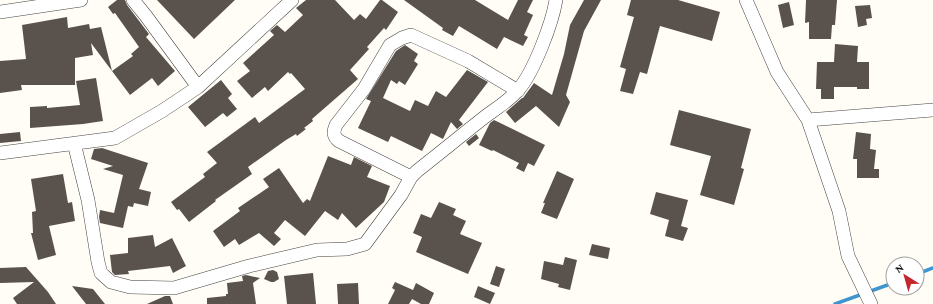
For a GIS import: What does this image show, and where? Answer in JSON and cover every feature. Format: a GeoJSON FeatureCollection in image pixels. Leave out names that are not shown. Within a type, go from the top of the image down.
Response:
{"type":"FeatureCollection","features":[{"type":"Feature","properties":{"kind":"street"},"geometry":{"type":"LineString","coordinates":[[0,12],[81,0]]}},
{"type":"Feature","properties":{"kind":"street"},"geometry":{"type":"LineString","coordinates":[[133,0],[198,87]]}},
{"type":"Feature","properties":{"kind":"street"},"geometry":{"type":"LineString","coordinates":[[0,154],[115,138],[162,111],[198,87],[292,0]]}},
{"type":"Feature","properties":{"kind":"street"},"geometry":{"type":"LineString","coordinates":[[74,143],[88,200],[98,262],[101,273],[111,282],[130,287],[174,288],[249,266],[317,250],[347,249],[366,244],[401,195],[411,177],[518,91],[534,66],[554,10],[556,0]]}},
{"type":"Feature","properties":{"kind":"street"},"geometry":{"type":"LineString","coordinates":[[746,0],[777,72],[808,120],[839,211],[848,256],[871,304]]}},
{"type":"Feature","properties":{"kind":"street"},"geometry":{"type":"LineString","coordinates":[[411,177],[339,141],[334,135],[336,125],[364,89],[390,45],[411,35],[468,61],[518,91]]}},
{"type":"Feature","properties":{"kind":"street"},"geometry":{"type":"LineString","coordinates":[[808,120],[933,110]]}},
{"type":"Feature","properties":{"kind":"building"},"geometry":{"type":"Polygon","coordinates":[[[117,0],[125,0],[127,5],[149,34],[146,37],[175,71],[158,86],[152,78],[130,95],[112,71],[133,56],[131,54],[139,47],[115,13],[113,14],[108,7],[117,0]]]}},
{"type":"Feature","properties":{"kind":"building"},"geometry":{"type":"Polygon","coordinates":[[[157,0],[235,0],[194,39],[157,0]]]}},
{"type":"Feature","properties":{"kind":"building"},"geometry":{"type":"Polygon","coordinates":[[[306,0],[335,0],[354,20],[360,14],[366,19],[380,0],[398,12],[386,30],[384,28],[367,47],[369,49],[350,70],[358,79],[312,119],[313,121],[304,128],[306,129],[297,136],[296,134],[286,140],[248,167],[252,174],[215,200],[216,201],[189,222],[179,209],[177,210],[171,202],[205,177],[203,174],[217,163],[207,152],[255,117],[259,123],[305,89],[291,73],[290,74],[288,72],[268,91],[265,87],[252,98],[237,81],[250,71],[243,63],[274,35],[270,31],[277,25],[285,32],[303,15],[296,8],[306,0]]]}},
{"type":"Feature","properties":{"kind":"building"},"geometry":{"type":"Polygon","coordinates":[[[404,0],[475,0],[508,20],[518,0],[533,0],[527,12],[533,15],[524,35],[528,37],[523,46],[504,37],[497,49],[459,26],[453,36],[442,30],[443,28],[404,0]]]}},
{"type":"Feature","properties":{"kind":"building"},"geometry":{"type":"Polygon","coordinates":[[[584,0],[601,0],[584,31],[566,95],[570,102],[559,127],[536,106],[515,123],[506,112],[523,98],[534,83],[552,95],[564,54],[570,25],[584,0]]]}},
{"type":"Feature","properties":{"kind":"building"},"geometry":{"type":"Polygon","coordinates":[[[631,0],[678,0],[720,12],[712,41],[660,26],[647,74],[640,72],[633,94],[620,91],[626,69],[620,67],[634,17],[627,15],[631,0]]]}},
{"type":"Feature","properties":{"kind":"building"},"geometry":{"type":"Polygon","coordinates":[[[806,0],[837,0],[835,25],[832,25],[831,39],[809,39],[809,22],[805,23],[806,0]]]}},
{"type":"Feature","properties":{"kind":"building"},"geometry":{"type":"Polygon","coordinates":[[[789,2],[794,25],[783,28],[778,5],[789,2]]]}},
{"type":"Feature","properties":{"kind":"building"},"geometry":{"type":"Polygon","coordinates":[[[870,5],[872,18],[866,19],[867,25],[858,27],[855,6],[870,5]]]}},
{"type":"Feature","properties":{"kind":"building"},"geometry":{"type":"Polygon","coordinates":[[[67,17],[68,28],[89,24],[90,29],[101,27],[112,71],[91,43],[93,55],[75,58],[75,85],[21,85],[22,90],[0,93],[0,61],[26,59],[22,25],[67,17]]]}},
{"type":"Feature","properties":{"kind":"building"},"geometry":{"type":"Polygon","coordinates":[[[835,44],[858,46],[857,62],[869,62],[869,89],[857,89],[857,87],[834,87],[834,99],[821,99],[821,89],[816,89],[817,62],[834,62],[835,44]]]}},
{"type":"Feature","properties":{"kind":"building"},"geometry":{"type":"Polygon","coordinates":[[[405,45],[418,54],[414,61],[418,64],[405,85],[399,81],[397,84],[391,80],[383,98],[410,111],[415,100],[428,106],[436,91],[446,97],[467,70],[488,82],[459,120],[463,124],[457,129],[451,122],[443,139],[431,133],[422,151],[391,136],[388,142],[358,128],[371,101],[366,99],[396,51],[405,45]]]}},
{"type":"Feature","properties":{"kind":"building"},"geometry":{"type":"Polygon","coordinates":[[[96,78],[103,121],[30,128],[30,107],[47,106],[47,108],[80,105],[76,81],[96,78]]]}},
{"type":"Feature","properties":{"kind":"building"},"geometry":{"type":"Polygon","coordinates":[[[221,80],[232,94],[228,98],[237,109],[227,117],[223,113],[205,127],[188,107],[221,80]]]}},
{"type":"Feature","properties":{"kind":"building"},"geometry":{"type":"Polygon","coordinates":[[[679,110],[751,129],[741,168],[744,169],[734,205],[700,195],[711,156],[670,145],[679,110]]]}},
{"type":"Feature","properties":{"kind":"building"},"geometry":{"type":"Polygon","coordinates":[[[494,120],[545,145],[534,166],[528,163],[524,172],[516,168],[519,163],[479,145],[490,123],[494,120]]]}},
{"type":"Feature","properties":{"kind":"building"},"geometry":{"type":"Polygon","coordinates":[[[20,132],[21,141],[0,143],[0,134],[20,132]]]}},
{"type":"Feature","properties":{"kind":"building"},"geometry":{"type":"Polygon","coordinates":[[[856,132],[871,134],[870,149],[876,150],[874,169],[879,169],[879,178],[857,178],[857,159],[853,159],[856,132]]]}},
{"type":"Feature","properties":{"kind":"building"},"geometry":{"type":"Polygon","coordinates":[[[476,134],[479,138],[469,146],[466,142],[476,134]]]}},
{"type":"Feature","properties":{"kind":"building"},"geometry":{"type":"Polygon","coordinates":[[[102,148],[148,163],[139,189],[151,192],[148,206],[134,203],[133,207],[128,206],[123,228],[100,223],[100,210],[114,213],[123,175],[103,169],[113,166],[91,159],[94,149],[102,148]]]}},
{"type":"Feature","properties":{"kind":"building"},"geometry":{"type":"Polygon","coordinates":[[[328,156],[351,165],[354,157],[372,166],[367,177],[390,186],[384,202],[356,228],[342,213],[338,220],[325,211],[305,236],[285,220],[274,233],[281,239],[274,246],[259,233],[239,245],[235,239],[224,247],[213,231],[240,211],[238,208],[269,187],[263,179],[279,168],[303,203],[307,199],[310,201],[328,156]]]}},
{"type":"Feature","properties":{"kind":"building"},"geometry":{"type":"Polygon","coordinates":[[[557,171],[574,179],[557,219],[541,213],[545,203],[543,203],[557,171]]]}},
{"type":"Feature","properties":{"kind":"building"},"geometry":{"type":"Polygon","coordinates":[[[63,174],[68,203],[72,202],[75,221],[49,226],[56,255],[38,260],[31,233],[33,233],[32,212],[36,211],[31,179],[63,174]]]}},
{"type":"Feature","properties":{"kind":"building"},"geometry":{"type":"Polygon","coordinates":[[[656,192],[688,200],[681,226],[688,228],[683,241],[665,236],[669,220],[650,214],[656,192]]]}},
{"type":"Feature","properties":{"kind":"building"},"geometry":{"type":"Polygon","coordinates":[[[439,202],[456,209],[453,215],[466,221],[460,234],[482,243],[468,274],[416,252],[422,237],[413,233],[421,214],[431,218],[439,202]]]}},
{"type":"Feature","properties":{"kind":"building"},"geometry":{"type":"Polygon","coordinates":[[[153,235],[155,247],[172,238],[186,266],[173,273],[170,266],[128,271],[129,274],[115,275],[112,272],[110,255],[128,253],[128,238],[153,235]]]}},
{"type":"Feature","properties":{"kind":"building"},"geometry":{"type":"Polygon","coordinates":[[[592,244],[610,248],[608,259],[589,255],[592,244]]]}},
{"type":"Feature","properties":{"kind":"building"},"geometry":{"type":"Polygon","coordinates":[[[565,257],[577,260],[570,290],[558,287],[559,284],[541,279],[544,261],[563,265],[565,257]]]}},
{"type":"Feature","properties":{"kind":"building"},"geometry":{"type":"Polygon","coordinates":[[[496,266],[505,269],[499,287],[490,284],[496,266]]]}},
{"type":"Feature","properties":{"kind":"building"},"geometry":{"type":"Polygon","coordinates":[[[26,267],[48,292],[56,304],[17,304],[13,298],[34,282],[0,283],[0,268],[26,267]]]}},
{"type":"Feature","properties":{"kind":"building"},"geometry":{"type":"Polygon","coordinates":[[[273,270],[277,272],[279,279],[271,282],[264,279],[268,271],[273,270]]]}},
{"type":"Feature","properties":{"kind":"building"},"geometry":{"type":"Polygon","coordinates":[[[313,273],[316,304],[287,304],[284,276],[313,273]]]}},
{"type":"Feature","properties":{"kind":"building"},"geometry":{"type":"Polygon","coordinates":[[[246,275],[260,278],[253,283],[256,304],[207,304],[207,298],[226,296],[226,294],[228,294],[227,283],[243,281],[242,276],[246,275]]]}},
{"type":"Feature","properties":{"kind":"building"},"geometry":{"type":"Polygon","coordinates":[[[395,282],[413,290],[416,283],[434,293],[429,304],[421,304],[412,299],[409,304],[388,304],[395,290],[392,288],[395,282]]]}},
{"type":"Feature","properties":{"kind":"building"},"geometry":{"type":"Polygon","coordinates":[[[358,283],[359,304],[338,304],[337,284],[358,283]]]}},
{"type":"Feature","properties":{"kind":"building"},"geometry":{"type":"Polygon","coordinates":[[[72,286],[93,289],[105,304],[86,304],[72,286]]]}},
{"type":"Feature","properties":{"kind":"building"},"geometry":{"type":"Polygon","coordinates":[[[478,286],[495,293],[490,304],[474,297],[478,286]]]}},
{"type":"Feature","properties":{"kind":"building"},"geometry":{"type":"Polygon","coordinates":[[[165,296],[170,296],[173,304],[147,304],[165,296]]]}},
{"type":"Feature","properties":{"kind":"waterway"},"geometry":{"type":"LineString","coordinates":[[925,271],[933,268]]}},
{"type":"Feature","properties":{"kind":"waterway"},"geometry":{"type":"LineString","coordinates":[[835,304],[885,286]]}}]}
